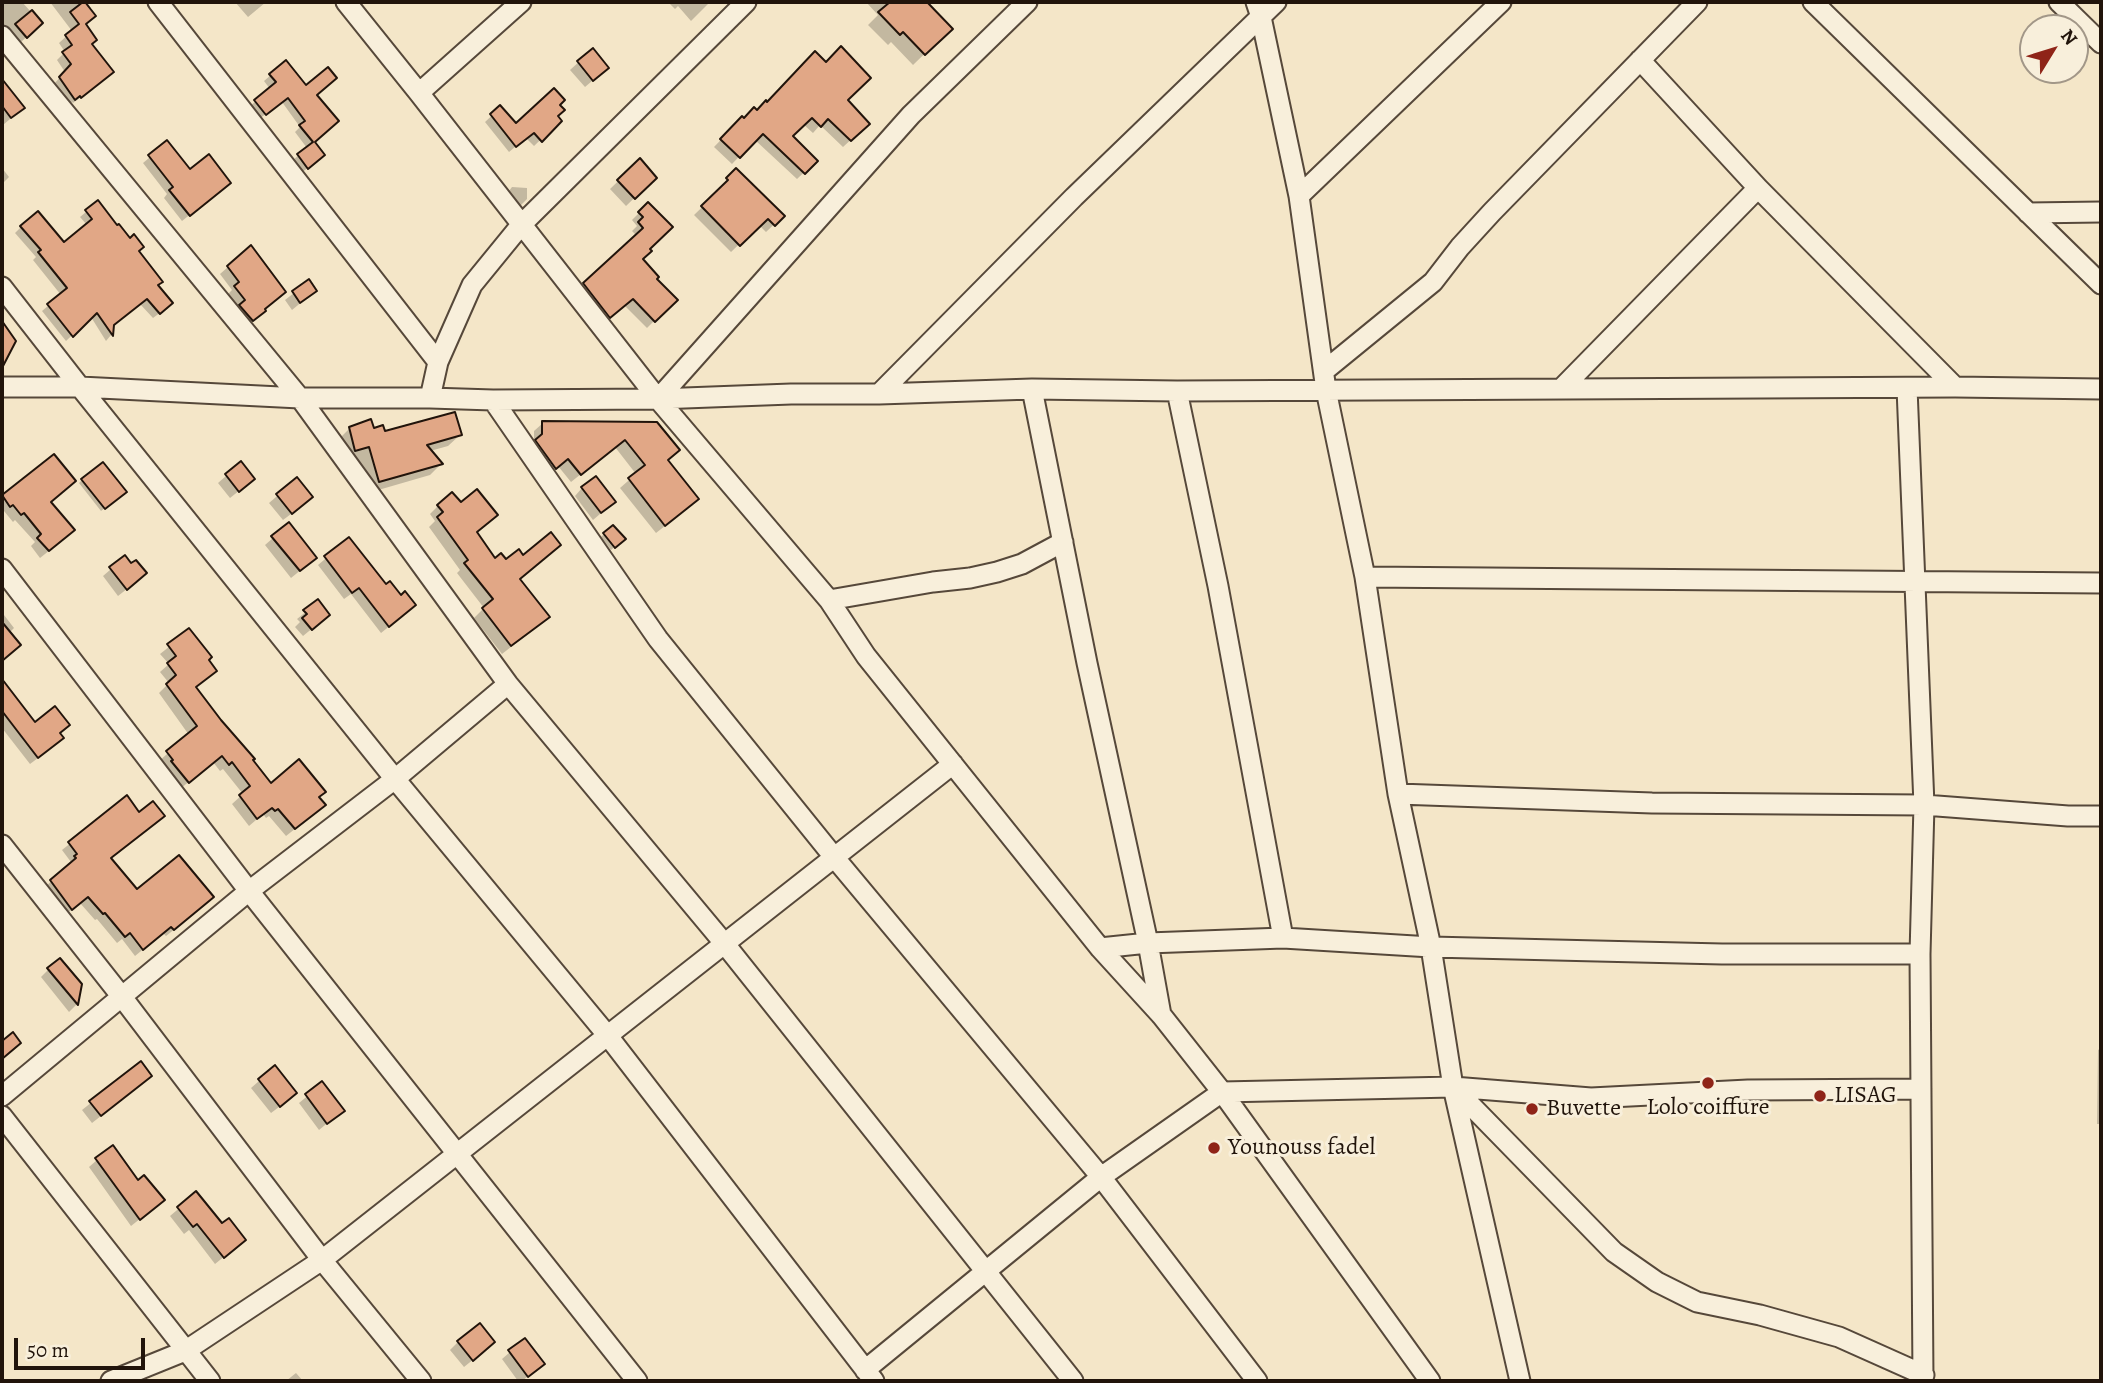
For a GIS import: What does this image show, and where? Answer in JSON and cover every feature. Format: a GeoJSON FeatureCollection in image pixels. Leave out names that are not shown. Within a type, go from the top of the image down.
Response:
{"type":"FeatureCollection","features":[{"type":"Feature","properties":{"kind":"street"},"geometry":{"type":"LineString","coordinates":[[158,2],[438,362]]}},
{"type":"Feature","properties":{"kind":"street"},"geometry":{"type":"LineString","coordinates":[[346,2],[658,399],[829,600],[866,656],[1100,948],[1162,1016],[1222,1092],[1430,1381]]}},
{"type":"Feature","properties":{"kind":"street"},"geometry":{"type":"LineString","coordinates":[[419,93],[521,2]]}},
{"type":"Feature","properties":{"kind":"street"},"geometry":{"type":"LineString","coordinates":[[430,398],[438,362],[472,285],[521,225],[746,2]]}},
{"type":"Feature","properties":{"kind":"street"},"geometry":{"type":"LineString","coordinates":[[658,399],[911,115],[1027,2]]}},
{"type":"Feature","properties":{"kind":"street"},"geometry":{"type":"LineString","coordinates":[[879,394],[1259,10],[1276,2]]}},
{"type":"Feature","properties":{"kind":"street"},"geometry":{"type":"LineString","coordinates":[[1299,196],[1501,2]]}},
{"type":"Feature","properties":{"kind":"street"},"geometry":{"type":"LineString","coordinates":[[1325,380],[1433,282],[1484,220],[1697,2]]}},
{"type":"Feature","properties":{"kind":"street"},"geometry":{"type":"LineString","coordinates":[[1814,2],[2101,284]]}},
{"type":"Feature","properties":{"kind":"street"},"geometry":{"type":"LineString","coordinates":[[2059,2],[2101,43]]}},
{"type":"Feature","properties":{"kind":"street"},"geometry":{"type":"LineString","coordinates":[[1259,10],[1299,196],[1325,380],[1365,577],[1398,794],[1431,947],[1453,1087],[1520,1381]]}},
{"type":"Feature","properties":{"kind":"street"},"geometry":{"type":"LineString","coordinates":[[2,36],[300,398],[508,684],[724,943],[1073,1381]]}},
{"type":"Feature","properties":{"kind":"street"},"geometry":{"type":"LineString","coordinates":[[1640,60],[1758,188],[1955,387]]}},
{"type":"Feature","properties":{"kind":"street"},"geometry":{"type":"LineString","coordinates":[[1562,388],[1758,188]]}},
{"type":"Feature","properties":{"kind":"street"},"geometry":{"type":"LineString","coordinates":[[2028,213],[2101,212]]}},
{"type":"Feature","properties":{"kind":"street"},"geometry":{"type":"LineString","coordinates":[[2,287],[395,779],[608,1036],[870,1376],[986,1273],[1101,1177],[1222,1092],[1453,1087],[1591,1098],[1748,1090],[1921,1089]]}},
{"type":"Feature","properties":{"kind":"street"},"geometry":{"type":"LineString","coordinates":[[2,387],[80,387],[300,398],[493,400],[658,399],[1031,388],[1177,391],[1325,380],[1562,388],[2101,389]]}},
{"type":"Feature","properties":{"kind":"street"},"geometry":{"type":"LineString","coordinates":[[1031,388],[1162,1016]]}},
{"type":"Feature","properties":{"kind":"street"},"geometry":{"type":"LineString","coordinates":[[1453,1087],[1615,1252],[1657,1282],[1697,1302],[1760,1315],[1839,1338],[1923,1378],[1920,954],[1924,805],[1907,388]]}},
{"type":"Feature","properties":{"kind":"street"},"geometry":{"type":"LineString","coordinates":[[1177,391],[1218,586],[1283,938]]}},
{"type":"Feature","properties":{"kind":"street"},"geometry":{"type":"LineString","coordinates":[[493,400],[658,639],[834,857],[1101,1177],[1257,1381]]}},
{"type":"Feature","properties":{"kind":"street"},"geometry":{"type":"LineString","coordinates":[[829,600],[997,572],[1022,564],[1063,542]]}},
{"type":"Feature","properties":{"kind":"street"},"geometry":{"type":"LineString","coordinates":[[2,569],[249,891],[637,1381]]}},
{"type":"Feature","properties":{"kind":"street"},"geometry":{"type":"LineString","coordinates":[[1365,577],[2101,583]]}},
{"type":"Feature","properties":{"kind":"street"},"geometry":{"type":"LineString","coordinates":[[2,1096],[249,891],[395,779],[508,684]]}},
{"type":"Feature","properties":{"kind":"street"},"geometry":{"type":"LineString","coordinates":[[111,1381],[185,1351],[322,1260],[953,764]]}},
{"type":"Feature","properties":{"kind":"street"},"geometry":{"type":"LineString","coordinates":[[1398,794],[1653,803],[1924,805],[2067,816],[2101,816]]}},
{"type":"Feature","properties":{"kind":"street"},"geometry":{"type":"LineString","coordinates":[[2,845],[122,997],[322,1260],[421,1381]]}},
{"type":"Feature","properties":{"kind":"street"},"geometry":{"type":"LineString","coordinates":[[1100,948],[1148,943],[1283,938],[1431,947],[1722,954],[1920,954]]}},
{"type":"Feature","properties":{"kind":"street"},"geometry":{"type":"LineString","coordinates":[[2,1116],[210,1381]]}},
{"type":"Feature","properties":{"kind":"building"},"geometry":{"type":"Polygon","coordinates":[[[83,2],[96,16],[86,24],[97,40],[92,44],[114,72],[75,100],[59,77],[71,64],[62,52],[72,45],[65,35],[79,24],[70,12],[83,2]]]}},
{"type":"Feature","properties":{"kind":"building"},"geometry":{"type":"Polygon","coordinates":[[[890,2],[927,2],[953,29],[925,55],[903,32],[900,35],[878,12],[890,2]]]}},
{"type":"Feature","properties":{"kind":"building"},"geometry":{"type":"Polygon","coordinates":[[[32,10],[43,23],[27,38],[15,24],[32,10]]]}},
{"type":"Feature","properties":{"kind":"building"},"geometry":{"type":"Polygon","coordinates":[[[841,46],[871,78],[848,100],[870,124],[851,141],[828,119],[821,127],[812,118],[793,136],[818,161],[805,174],[763,134],[740,158],[720,139],[742,116],[744,118],[754,107],[757,110],[766,100],[767,102],[815,51],[826,62],[841,46]]]}},
{"type":"Feature","properties":{"kind":"building"},"geometry":{"type":"Polygon","coordinates":[[[593,48],[609,68],[593,81],[577,61],[593,48]]]}},
{"type":"Feature","properties":{"kind":"building"},"geometry":{"type":"Polygon","coordinates":[[[286,60],[306,85],[328,67],[337,78],[317,95],[339,121],[315,142],[325,155],[308,169],[297,154],[313,142],[299,125],[305,121],[288,98],[266,115],[254,100],[276,82],[269,74],[286,60]]]}},
{"type":"Feature","properties":{"kind":"building"},"geometry":{"type":"Polygon","coordinates":[[[2,79],[25,108],[11,118],[2,106],[2,79]]]}},
{"type":"Feature","properties":{"kind":"building"},"geometry":{"type":"Polygon","coordinates":[[[554,88],[565,100],[560,105],[565,110],[558,116],[562,121],[542,142],[534,133],[516,147],[490,114],[500,105],[516,123],[554,88]]]}},
{"type":"Feature","properties":{"kind":"building"},"geometry":{"type":"Polygon","coordinates":[[[167,140],[190,169],[209,154],[231,183],[190,216],[169,190],[173,187],[148,155],[167,140]]]}},
{"type":"Feature","properties":{"kind":"building"},"geometry":{"type":"Polygon","coordinates":[[[640,158],[657,178],[635,199],[617,180],[640,158]]]}},
{"type":"Feature","properties":{"kind":"building"},"geometry":{"type":"Polygon","coordinates":[[[736,168],[785,216],[775,226],[768,219],[740,246],[701,206],[728,180],[726,178],[736,168]]]}},
{"type":"Feature","properties":{"kind":"building"},"geometry":{"type":"Polygon","coordinates":[[[98,200],[117,225],[119,224],[130,238],[134,234],[144,247],[139,251],[163,282],[158,285],[173,303],[160,314],[147,299],[114,325],[113,336],[97,313],[73,337],[47,304],[67,288],[38,252],[41,250],[20,226],[38,211],[64,242],[92,219],[85,210],[98,200]]]}},
{"type":"Feature","properties":{"kind":"building"},"geometry":{"type":"Polygon","coordinates":[[[648,202],[673,227],[643,259],[659,277],[657,279],[678,300],[655,322],[633,299],[610,318],[583,283],[643,228],[638,222],[643,217],[638,212],[648,202]]]}},
{"type":"Feature","properties":{"kind":"building"},"geometry":{"type":"Polygon","coordinates":[[[251,245],[286,292],[253,321],[239,305],[245,300],[234,286],[239,282],[227,266],[251,245]]]}},
{"type":"Feature","properties":{"kind":"building"},"geometry":{"type":"Polygon","coordinates":[[[309,279],[317,291],[300,303],[292,291],[309,279]]]}},
{"type":"Feature","properties":{"kind":"building"},"geometry":{"type":"Polygon","coordinates":[[[2,321],[16,341],[2,368],[2,321]]]}},
{"type":"Feature","properties":{"kind":"building"},"geometry":{"type":"Polygon","coordinates":[[[455,412],[462,435],[427,445],[443,464],[379,482],[369,447],[355,451],[349,427],[371,419],[374,428],[383,425],[385,431],[455,412]]]}},
{"type":"Feature","properties":{"kind":"building"},"geometry":{"type":"Polygon","coordinates":[[[542,421],[657,422],[680,450],[668,460],[699,499],[665,526],[628,478],[645,465],[625,440],[581,475],[568,459],[556,469],[535,440],[542,434],[542,421]]]}},
{"type":"Feature","properties":{"kind":"building"},"geometry":{"type":"Polygon","coordinates":[[[54,454],[76,481],[51,502],[75,530],[49,551],[37,538],[41,534],[24,513],[21,515],[13,505],[10,507],[2,495],[54,454]]]}},
{"type":"Feature","properties":{"kind":"building"},"geometry":{"type":"Polygon","coordinates":[[[241,461],[255,479],[239,492],[225,474],[241,461]]]}},
{"type":"Feature","properties":{"kind":"building"},"geometry":{"type":"Polygon","coordinates":[[[103,462],[127,492],[105,509],[81,479],[103,462]]]}},
{"type":"Feature","properties":{"kind":"building"},"geometry":{"type":"Polygon","coordinates":[[[596,476],[616,502],[601,513],[581,487],[596,476]]]}},
{"type":"Feature","properties":{"kind":"building"},"geometry":{"type":"Polygon","coordinates":[[[297,477],[313,497],[292,514],[276,494],[297,477]]]}},
{"type":"Feature","properties":{"kind":"building"},"geometry":{"type":"Polygon","coordinates":[[[477,489],[498,515],[477,532],[495,558],[501,553],[506,559],[519,549],[523,555],[551,532],[561,545],[520,579],[550,617],[511,646],[482,608],[493,599],[464,563],[468,560],[437,517],[443,512],[437,505],[452,492],[461,502],[477,489]]]}},
{"type":"Feature","properties":{"kind":"building"},"geometry":{"type":"Polygon","coordinates":[[[289,522],[317,558],[300,571],[271,536],[289,522]]]}},
{"type":"Feature","properties":{"kind":"building"},"geometry":{"type":"Polygon","coordinates":[[[613,525],[626,539],[615,548],[603,533],[613,525]]]}},
{"type":"Feature","properties":{"kind":"building"},"geometry":{"type":"Polygon","coordinates":[[[349,537],[386,584],[390,581],[401,595],[405,591],[416,605],[389,627],[359,588],[352,593],[324,556],[349,537]]]}},
{"type":"Feature","properties":{"kind":"building"},"geometry":{"type":"Polygon","coordinates":[[[125,555],[131,563],[136,560],[147,573],[127,590],[109,567],[125,555]]]}},
{"type":"Feature","properties":{"kind":"building"},"geometry":{"type":"Polygon","coordinates":[[[318,599],[330,615],[312,630],[302,618],[307,614],[303,610],[318,599]]]}},
{"type":"Feature","properties":{"kind":"building"},"geometry":{"type":"Polygon","coordinates":[[[2,622],[21,645],[2,661],[2,622]]]}},
{"type":"Feature","properties":{"kind":"building"},"geometry":{"type":"Polygon","coordinates":[[[189,628],[212,657],[209,660],[217,671],[196,687],[255,759],[253,760],[271,783],[299,759],[326,792],[319,797],[326,805],[295,829],[278,809],[275,811],[272,808],[257,819],[239,795],[250,786],[232,762],[229,765],[222,756],[189,783],[171,761],[173,760],[166,751],[197,726],[166,684],[176,675],[167,663],[176,656],[167,644],[189,628]]]}},
{"type":"Feature","properties":{"kind":"building"},"geometry":{"type":"Polygon","coordinates":[[[2,679],[35,722],[55,706],[70,725],[60,733],[64,738],[38,758],[2,711],[2,679]]]}},
{"type":"Feature","properties":{"kind":"building"},"geometry":{"type":"Polygon","coordinates":[[[127,795],[139,812],[153,801],[165,816],[111,858],[137,889],[179,855],[214,897],[174,930],[171,927],[143,950],[130,933],[125,937],[88,897],[72,910],[50,880],[76,858],[74,856],[77,854],[68,842],[127,795]]]}},
{"type":"Feature","properties":{"kind":"building"},"geometry":{"type":"Polygon","coordinates":[[[60,958],[82,984],[78,1005],[47,968],[60,958]]]}},
{"type":"Feature","properties":{"kind":"building"},"geometry":{"type":"Polygon","coordinates":[[[13,1032],[21,1043],[2,1059],[2,1041],[13,1032]]]}},
{"type":"Feature","properties":{"kind":"building"},"geometry":{"type":"Polygon","coordinates":[[[141,1061],[152,1076],[101,1116],[89,1101],[141,1061]]]}},
{"type":"Feature","properties":{"kind":"building"},"geometry":{"type":"Polygon","coordinates":[[[275,1065],[297,1093],[280,1107],[258,1079],[275,1065]]]}},
{"type":"Feature","properties":{"kind":"building"},"geometry":{"type":"Polygon","coordinates":[[[322,1081],[345,1111],[327,1124],[305,1094],[322,1081]]]}},
{"type":"Feature","properties":{"kind":"building"},"geometry":{"type":"Polygon","coordinates":[[[113,1145],[138,1180],[144,1175],[165,1200],[140,1220],[95,1158],[113,1145]]]}},
{"type":"Feature","properties":{"kind":"building"},"geometry":{"type":"Polygon","coordinates":[[[196,1191],[222,1223],[229,1218],[246,1240],[224,1258],[197,1224],[193,1227],[177,1207],[196,1191]]]}},
{"type":"Feature","properties":{"kind":"building"},"geometry":{"type":"Polygon","coordinates":[[[480,1323],[495,1342],[473,1361],[457,1341],[480,1323]]]}},
{"type":"Feature","properties":{"kind":"building"},"geometry":{"type":"Polygon","coordinates":[[[525,1338],[545,1364],[528,1377],[508,1350],[525,1338]]]}},
{"type":"Feature","properties":{"kind":"place","name":"Lolo coiffure"},"geometry":{"type":"Point","coordinates":[1708,1083]}},
{"type":"Feature","properties":{"kind":"place","name":"LISAG"},"geometry":{"type":"Point","coordinates":[1820,1096]}},
{"type":"Feature","properties":{"kind":"place","name":"Buvette"},"geometry":{"type":"Point","coordinates":[1532,1109]}},
{"type":"Feature","properties":{"kind":"place","name":"Younouss fadel"},"geometry":{"type":"Point","coordinates":[1214,1148]}}]}
